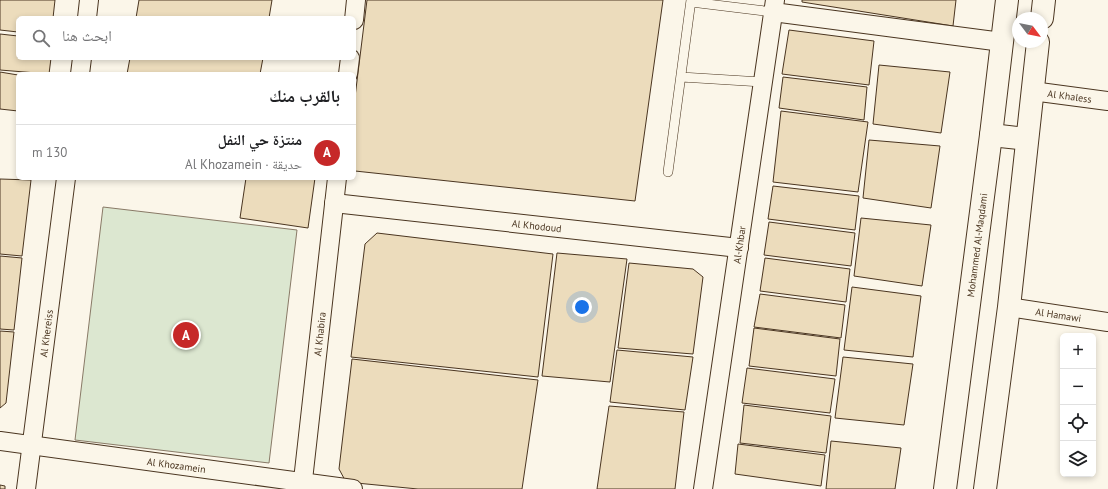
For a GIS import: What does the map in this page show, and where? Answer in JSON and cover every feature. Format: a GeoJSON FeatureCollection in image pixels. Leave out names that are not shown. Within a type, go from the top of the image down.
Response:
{"type":"FeatureCollection","features":[{"type":"Feature","properties":{"kind":"street"},"geometry":{"type":"LineString","coordinates":[[87,16],[89,0]]}},
{"type":"Feature","properties":{"kind":"street"},"geometry":{"type":"LineString","coordinates":[[354,16],[356,0]]}},
{"type":"Feature","properties":{"kind":"street","name":"Mohammed Al-Maqdami"},"geometry":{"type":"LineString","coordinates":[[945,489],[1007,0]]}},
{"type":"Feature","properties":{"kind":"street"},"geometry":{"type":"LineString","coordinates":[[1043,12],[1044,0]]}},
{"type":"Feature","properties":{"kind":"street"},"geometry":{"type":"LineString","coordinates":[[774,6],[1002,42]]}},
{"type":"Feature","properties":{"kind":"street","name":"Al-Khbar"},"geometry":{"type":"LineString","coordinates":[[703,489],[774,6]]}},
{"type":"Feature","properties":{"kind":"street"},"geometry":{"type":"LineString","coordinates":[[984,489],[1009,307],[1037,48]]}},
{"type":"Feature","properties":{"kind":"street"},"geometry":{"type":"LineString","coordinates":[[80,72],[82,60]]}},
{"type":"Feature","properties":{"kind":"street"},"geometry":{"type":"LineString","coordinates":[[348,72],[350,60]]}},
{"type":"Feature","properties":{"kind":"street","name":"Al Khaless"},"geometry":{"type":"LineString","coordinates":[[1032,91],[1108,101]]}},
{"type":"Feature","properties":{"kind":"street"},"geometry":{"type":"LineString","coordinates":[[991,135],[1027,139]]}},
{"type":"Feature","properties":{"kind":"street","name":"Al Khereiss"},"geometry":{"type":"LineString","coordinates":[[26,489],[66,180]]}},
{"type":"Feature","properties":{"kind":"street","name":"Al Khabira"},"geometry":{"type":"LineString","coordinates":[[302,486],[337,180]]}},
{"type":"Feature","properties":{"kind":"street","name":"Al Khodoud"},"geometry":{"type":"LineString","coordinates":[[334,203],[739,248]]}},
{"type":"Feature","properties":{"kind":"street","name":"Al Hamawi"},"geometry":{"type":"LineString","coordinates":[[1009,307],[1108,322]]}},
{"type":"Feature","properties":{"kind":"street","name":"Al Khozamein"},"geometry":{"type":"LineString","coordinates":[[0,441],[302,486],[353,489]]}},
{"type":"Feature","properties":{"kind":"lane"},"geometry":{"type":"LineString","coordinates":[[668,172],[691,1],[774,6]]}},
{"type":"Feature","properties":{"kind":"lane"},"geometry":{"type":"LineString","coordinates":[[681,77],[762,82]]}},
{"type":"Feature","properties":{"kind":"green space"},"geometry":{"type":"Polygon","coordinates":[[[103,207],[297,230],[269,463],[75,440],[103,207]]]}},
{"type":"Feature","properties":{"kind":"building"},"geometry":{"type":"Polygon","coordinates":[[[0,0],[55,0],[53,16],[16,16],[16,32],[0,30],[0,0]]]}},
{"type":"Feature","properties":{"kind":"building"},"geometry":{"type":"Polygon","coordinates":[[[139,0],[272,0],[269,16],[136,16],[139,0]]]}},
{"type":"Feature","properties":{"kind":"building"},"geometry":{"type":"Polygon","coordinates":[[[367,0],[663,0],[635,201],[356,171],[356,89],[367,0]]]}},
{"type":"Feature","properties":{"kind":"building"},"geometry":{"type":"Polygon","coordinates":[[[802,0],[956,0],[953,26],[802,2],[802,0]]]}},
{"type":"Feature","properties":{"kind":"building"},"geometry":{"type":"Polygon","coordinates":[[[789,30],[874,41],[869,85],[782,74],[789,30]]]}},
{"type":"Feature","properties":{"kind":"building"},"geometry":{"type":"Polygon","coordinates":[[[0,34],[16,36],[16,60],[51,60],[49,72],[0,70],[0,34]]]}},
{"type":"Feature","properties":{"kind":"building"},"geometry":{"type":"Polygon","coordinates":[[[130,60],[263,60],[260,72],[127,72],[130,60]]]}},
{"type":"Feature","properties":{"kind":"building"},"geometry":{"type":"Polygon","coordinates":[[[879,65],[950,72],[941,133],[873,124],[879,65]]]}},
{"type":"Feature","properties":{"kind":"building"},"geometry":{"type":"Polygon","coordinates":[[[0,72],[16,75],[16,111],[0,109],[0,72]]]}},
{"type":"Feature","properties":{"kind":"building"},"geometry":{"type":"Polygon","coordinates":[[[783,77],[867,87],[864,120],[779,108],[783,77]]]}},
{"type":"Feature","properties":{"kind":"building"},"geometry":{"type":"Polygon","coordinates":[[[781,111],[868,122],[858,192],[773,182],[781,111]]]}},
{"type":"Feature","properties":{"kind":"building"},"geometry":{"type":"Polygon","coordinates":[[[869,140],[940,146],[931,208],[863,198],[869,140]]]}},
{"type":"Feature","properties":{"kind":"building"},"geometry":{"type":"Polygon","coordinates":[[[0,179],[31,180],[22,256],[0,254],[0,179]]]}},
{"type":"Feature","properties":{"kind":"building"},"geometry":{"type":"Polygon","coordinates":[[[246,180],[315,180],[308,228],[240,218],[246,180]]]}},
{"type":"Feature","properties":{"kind":"building"},"geometry":{"type":"Polygon","coordinates":[[[773,186],[859,196],[855,230],[768,219],[773,186]]]}},
{"type":"Feature","properties":{"kind":"building"},"geometry":{"type":"Polygon","coordinates":[[[861,218],[931,225],[922,286],[854,276],[861,218]]]}},
{"type":"Feature","properties":{"kind":"building"},"geometry":{"type":"Polygon","coordinates":[[[769,222],[855,233],[851,266],[764,255],[769,222]]]}},
{"type":"Feature","properties":{"kind":"building"},"geometry":{"type":"Polygon","coordinates":[[[377,233],[553,254],[538,377],[351,357],[365,244],[377,233]]]}},
{"type":"Feature","properties":{"kind":"building"},"geometry":{"type":"Polygon","coordinates":[[[557,253],[627,259],[610,382],[542,376],[557,253]]]}},
{"type":"Feature","properties":{"kind":"building"},"geometry":{"type":"Polygon","coordinates":[[[0,256],[22,258],[14,330],[0,329],[0,256]]]}},
{"type":"Feature","properties":{"kind":"building"},"geometry":{"type":"Polygon","coordinates":[[[765,258],[850,269],[846,302],[760,291],[765,258]]]}},
{"type":"Feature","properties":{"kind":"building"},"geometry":{"type":"Polygon","coordinates":[[[629,263],[693,269],[703,277],[693,354],[618,348],[629,263]]]}},
{"type":"Feature","properties":{"kind":"building"},"geometry":{"type":"Polygon","coordinates":[[[852,287],[921,296],[913,357],[844,350],[852,287]]]}},
{"type":"Feature","properties":{"kind":"building"},"geometry":{"type":"Polygon","coordinates":[[[760,294],[845,305],[841,338],[754,327],[760,294]]]}},
{"type":"Feature","properties":{"kind":"building"},"geometry":{"type":"Polygon","coordinates":[[[754,328],[840,339],[836,376],[749,366],[754,328]]]}},
{"type":"Feature","properties":{"kind":"building"},"geometry":{"type":"Polygon","coordinates":[[[0,331],[14,332],[6,403],[0,408],[0,331]]]}},
{"type":"Feature","properties":{"kind":"building"},"geometry":{"type":"Polygon","coordinates":[[[617,350],[693,357],[685,410],[610,402],[617,350]]]}},
{"type":"Feature","properties":{"kind":"building"},"geometry":{"type":"Polygon","coordinates":[[[843,357],[913,364],[904,425],[835,418],[843,357]]]}},
{"type":"Feature","properties":{"kind":"building"},"geometry":{"type":"Polygon","coordinates":[[[352,359],[538,380],[522,489],[418,489],[346,482],[339,469],[352,359]]]}},
{"type":"Feature","properties":{"kind":"building"},"geometry":{"type":"Polygon","coordinates":[[[747,368],[835,379],[830,413],[742,403],[747,368]]]}},
{"type":"Feature","properties":{"kind":"building"},"geometry":{"type":"Polygon","coordinates":[[[744,405],[831,416],[826,453],[740,443],[744,405]]]}},
{"type":"Feature","properties":{"kind":"building"},"geometry":{"type":"Polygon","coordinates":[[[609,406],[684,412],[675,489],[597,489],[609,406]]]}},
{"type":"Feature","properties":{"kind":"building"},"geometry":{"type":"Polygon","coordinates":[[[831,441],[901,448],[895,489],[826,489],[831,441]]]}},
{"type":"Feature","properties":{"kind":"building"},"geometry":{"type":"Polygon","coordinates":[[[738,444],[825,455],[821,486],[735,474],[738,444]]]}},
{"type":"Feature","properties":{"kind":"building"},"geometry":{"type":"Polygon","coordinates":[[[0,485],[5,486],[5,489],[0,489],[0,485]]]}},
{"type":"Feature","properties":{"kind":"place","name":"منتزة حي النفل"},"geometry":{"type":"Point","coordinates":[186,335]}}]}
